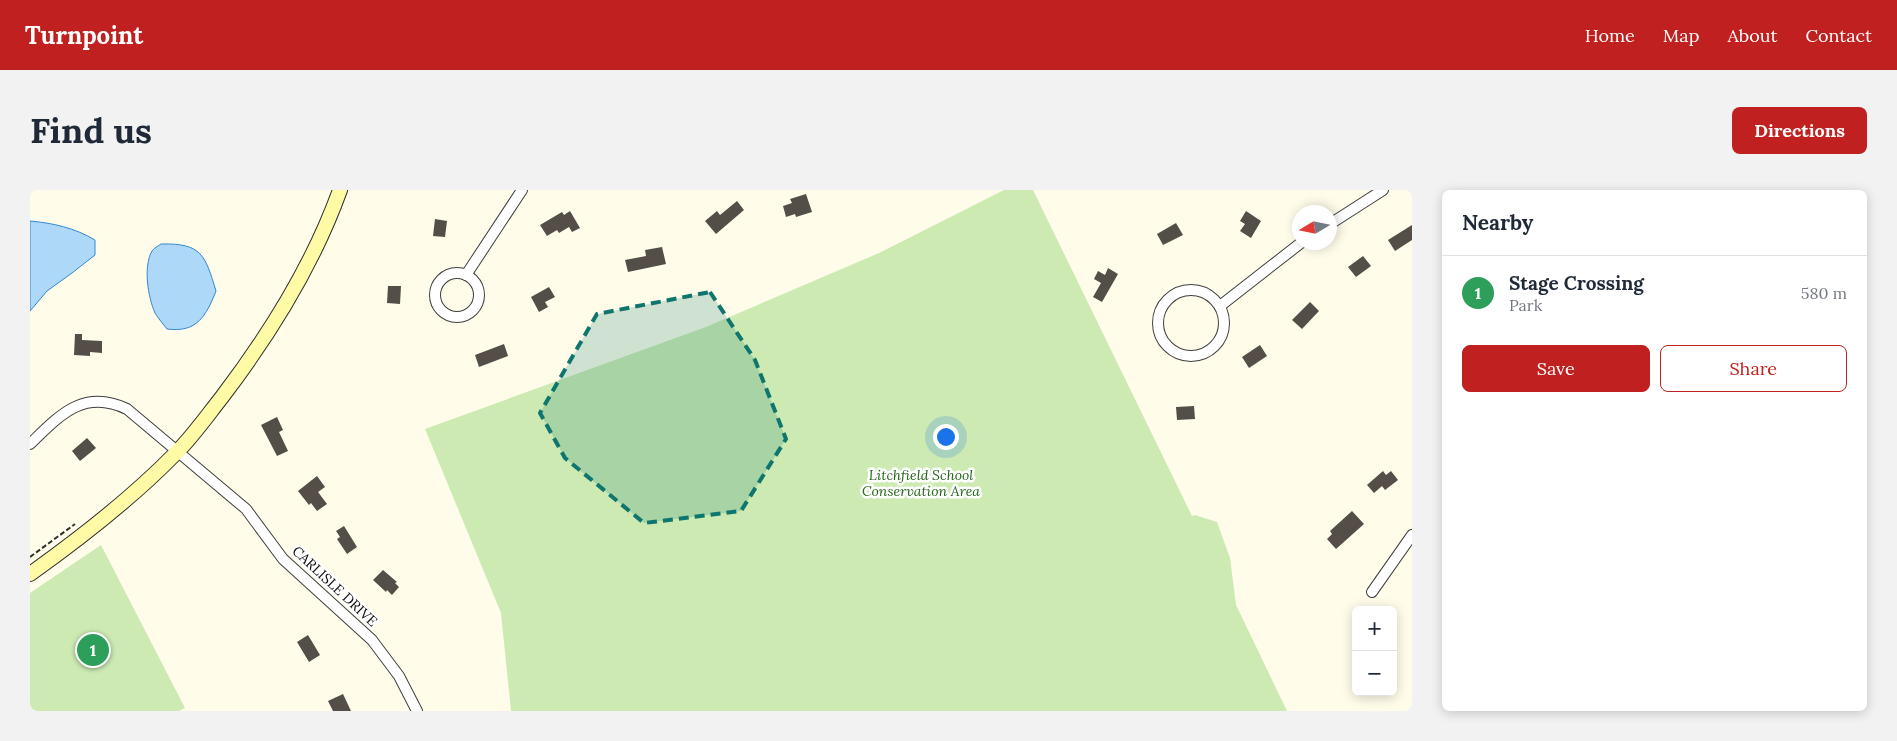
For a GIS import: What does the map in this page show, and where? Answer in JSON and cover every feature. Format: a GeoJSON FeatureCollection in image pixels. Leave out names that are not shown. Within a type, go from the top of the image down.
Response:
{"type":"FeatureCollection","features":[{"type":"Feature","properties":{"kind":"street"},"geometry":{"type":"LineString","coordinates":[[30,574],[102,522],[177,452],[248,364],[276,321],[318,244],[340,190]]}},
{"type":"Feature","properties":{"kind":"street"},"geometry":{"type":"LineString","coordinates":[[466,275],[522,190]]}},
{"type":"Feature","properties":{"kind":"street"},"geometry":{"type":"LineString","coordinates":[[1337,220],[1383,190]]}},
{"type":"Feature","properties":{"kind":"street"},"geometry":{"type":"LineString","coordinates":[[1220,306],[1292,250]]}},
{"type":"Feature","properties":{"kind":"street"},"geometry":{"type":"LineString","coordinates":[[452,274],[466,275],[476,285],[478,292],[476,305],[467,315],[460,317],[447,314],[437,304],[436,289],[439,282],[452,274]]}},
{"type":"Feature","properties":{"kind":"street"},"geometry":{"type":"LineString","coordinates":[[1186,289],[1194,289],[1209,294],[1220,306],[1224,324],[1222,334],[1211,349],[1203,354],[1184,356],[1167,347],[1161,339],[1158,330],[1158,314],[1171,295],[1186,289]]}},
{"type":"Feature","properties":{"kind":"street","name":"CARLISLE DRIVE"},"geometry":{"type":"LineString","coordinates":[[30,444],[65,412],[76,405],[98,402],[118,405],[127,409],[246,509],[283,558],[372,640],[398,676],[417,711]]}},
{"type":"Feature","properties":{"kind":"street"},"geometry":{"type":"LineString","coordinates":[[1372,592],[1412,535]]}},
{"type":"Feature","properties":{"kind":"path"},"geometry":{"type":"LineString","coordinates":[[30,557],[77,523]]}},
{"type":"Feature","properties":{"kind":"highlighted area"},"geometry":{"type":"Polygon","coordinates":[[[710,292],[755,360],[786,439],[741,511],[644,523],[565,458],[540,413],[597,314],[710,292]]]}},
{"type":"Feature","properties":{"kind":"green space","name":"Litchfield School Conservation Area"},"geometry":{"type":"Polygon","coordinates":[[[1004,190],[1033,190],[1192,516],[1195,515],[1217,522],[1230,558],[1236,605],[1287,711],[511,711],[501,613],[425,429],[706,327],[879,253],[1004,190]]]}},
{"type":"Feature","properties":{"kind":"green space"},"geometry":{"type":"Polygon","coordinates":[[[101,545],[185,708],[179,711],[30,711],[30,593],[101,545]]]}},
{"type":"Feature","properties":{"kind":"water"},"geometry":{"type":"Polygon","coordinates":[[[30,221],[47,223],[80,232],[95,240],[95,255],[47,291],[30,311],[30,221]]]}},
{"type":"Feature","properties":{"kind":"water"},"geometry":{"type":"Polygon","coordinates":[[[161,244],[185,246],[194,249],[200,254],[209,268],[216,291],[204,315],[199,321],[186,328],[177,330],[167,329],[156,315],[152,306],[147,273],[149,258],[152,251],[161,244]]]}},
{"type":"Feature","properties":{"kind":"building"},"geometry":{"type":"Polygon","coordinates":[[[806,194],[812,212],[796,217],[795,214],[786,217],[783,206],[792,203],[790,199],[806,194]]]}},
{"type":"Feature","properties":{"kind":"building"},"geometry":{"type":"Polygon","coordinates":[[[737,201],[744,210],[716,234],[705,221],[717,211],[720,215],[737,201]]]}},
{"type":"Feature","properties":{"kind":"building"},"geometry":{"type":"Polygon","coordinates":[[[570,211],[580,228],[572,232],[569,227],[559,233],[557,230],[547,236],[540,225],[562,212],[564,215],[570,211]]]}},
{"type":"Feature","properties":{"kind":"building"},"geometry":{"type":"Polygon","coordinates":[[[1246,211],[1261,221],[1251,238],[1240,231],[1245,224],[1240,221],[1246,211]]]}},
{"type":"Feature","properties":{"kind":"building"},"geometry":{"type":"Polygon","coordinates":[[[435,219],[447,221],[445,237],[433,236],[435,219]]]}},
{"type":"Feature","properties":{"kind":"building"},"geometry":{"type":"Polygon","coordinates":[[[1176,223],[1183,235],[1163,245],[1157,234],[1176,223]]]}},
{"type":"Feature","properties":{"kind":"building"},"geometry":{"type":"Polygon","coordinates":[[[1412,225],[1412,240],[1395,251],[1388,240],[1412,225]]]}},
{"type":"Feature","properties":{"kind":"building"},"geometry":{"type":"Polygon","coordinates":[[[662,247],[666,264],[628,272],[625,260],[646,256],[645,250],[662,247]]]}},
{"type":"Feature","properties":{"kind":"building"},"geometry":{"type":"Polygon","coordinates":[[[1363,256],[1371,266],[1356,277],[1348,267],[1363,256]]]}},
{"type":"Feature","properties":{"kind":"building"},"geometry":{"type":"Polygon","coordinates":[[[1108,268],[1118,274],[1102,302],[1093,297],[1101,283],[1094,279],[1098,271],[1105,275],[1108,268]]]}},
{"type":"Feature","properties":{"kind":"building"},"geometry":{"type":"Polygon","coordinates":[[[388,286],[401,286],[400,304],[387,303],[388,286]]]}},
{"type":"Feature","properties":{"kind":"building"},"geometry":{"type":"Polygon","coordinates":[[[549,287],[555,297],[545,302],[548,307],[539,312],[531,297],[549,287]]]}},
{"type":"Feature","properties":{"kind":"building"},"geometry":{"type":"Polygon","coordinates":[[[1310,302],[1319,311],[1302,329],[1292,320],[1310,302]]]}},
{"type":"Feature","properties":{"kind":"building"},"geometry":{"type":"Polygon","coordinates":[[[75,334],[82,334],[82,340],[102,341],[102,353],[90,352],[90,356],[74,355],[75,334]]]}},
{"type":"Feature","properties":{"kind":"building"},"geometry":{"type":"Polygon","coordinates":[[[504,344],[508,356],[479,367],[475,355],[504,344]]]}},
{"type":"Feature","properties":{"kind":"building"},"geometry":{"type":"Polygon","coordinates":[[[1260,345],[1267,356],[1249,368],[1242,357],[1260,345]]]}},
{"type":"Feature","properties":{"kind":"building"},"geometry":{"type":"Polygon","coordinates":[[[1194,406],[1195,419],[1177,420],[1176,407],[1194,406]]]}},
{"type":"Feature","properties":{"kind":"building"},"geometry":{"type":"Polygon","coordinates":[[[277,417],[283,430],[279,432],[288,451],[277,456],[261,425],[277,417]]]}},
{"type":"Feature","properties":{"kind":"building"},"geometry":{"type":"Polygon","coordinates":[[[87,438],[96,448],[80,461],[72,451],[87,438]]]}},
{"type":"Feature","properties":{"kind":"building"},"geometry":{"type":"Polygon","coordinates":[[[1383,471],[1386,475],[1391,471],[1398,480],[1385,490],[1382,486],[1374,493],[1367,485],[1383,471]]]}},
{"type":"Feature","properties":{"kind":"building"},"geometry":{"type":"Polygon","coordinates":[[[317,476],[325,487],[318,492],[327,504],[317,511],[311,503],[309,505],[298,491],[317,476]]]}},
{"type":"Feature","properties":{"kind":"building"},"geometry":{"type":"Polygon","coordinates":[[[1352,511],[1364,524],[1336,549],[1327,539],[1332,534],[1330,531],[1352,511]]]}},
{"type":"Feature","properties":{"kind":"building"},"geometry":{"type":"Polygon","coordinates":[[[344,526],[357,547],[347,554],[337,539],[340,537],[336,531],[344,526]]]}},
{"type":"Feature","properties":{"kind":"building"},"geometry":{"type":"Polygon","coordinates":[[[383,570],[397,582],[395,583],[399,587],[392,595],[373,580],[383,570]]]}},
{"type":"Feature","properties":{"kind":"building"},"geometry":{"type":"Polygon","coordinates":[[[308,635],[320,655],[309,662],[297,642],[308,635]]]}},
{"type":"Feature","properties":{"kind":"building"},"geometry":{"type":"Polygon","coordinates":[[[343,694],[351,711],[333,711],[328,701],[343,694]]]}},
{"type":"Feature","properties":{"kind":"place","name":"Stage Crossing"},"geometry":{"type":"Point","coordinates":[93,650]}}]}
